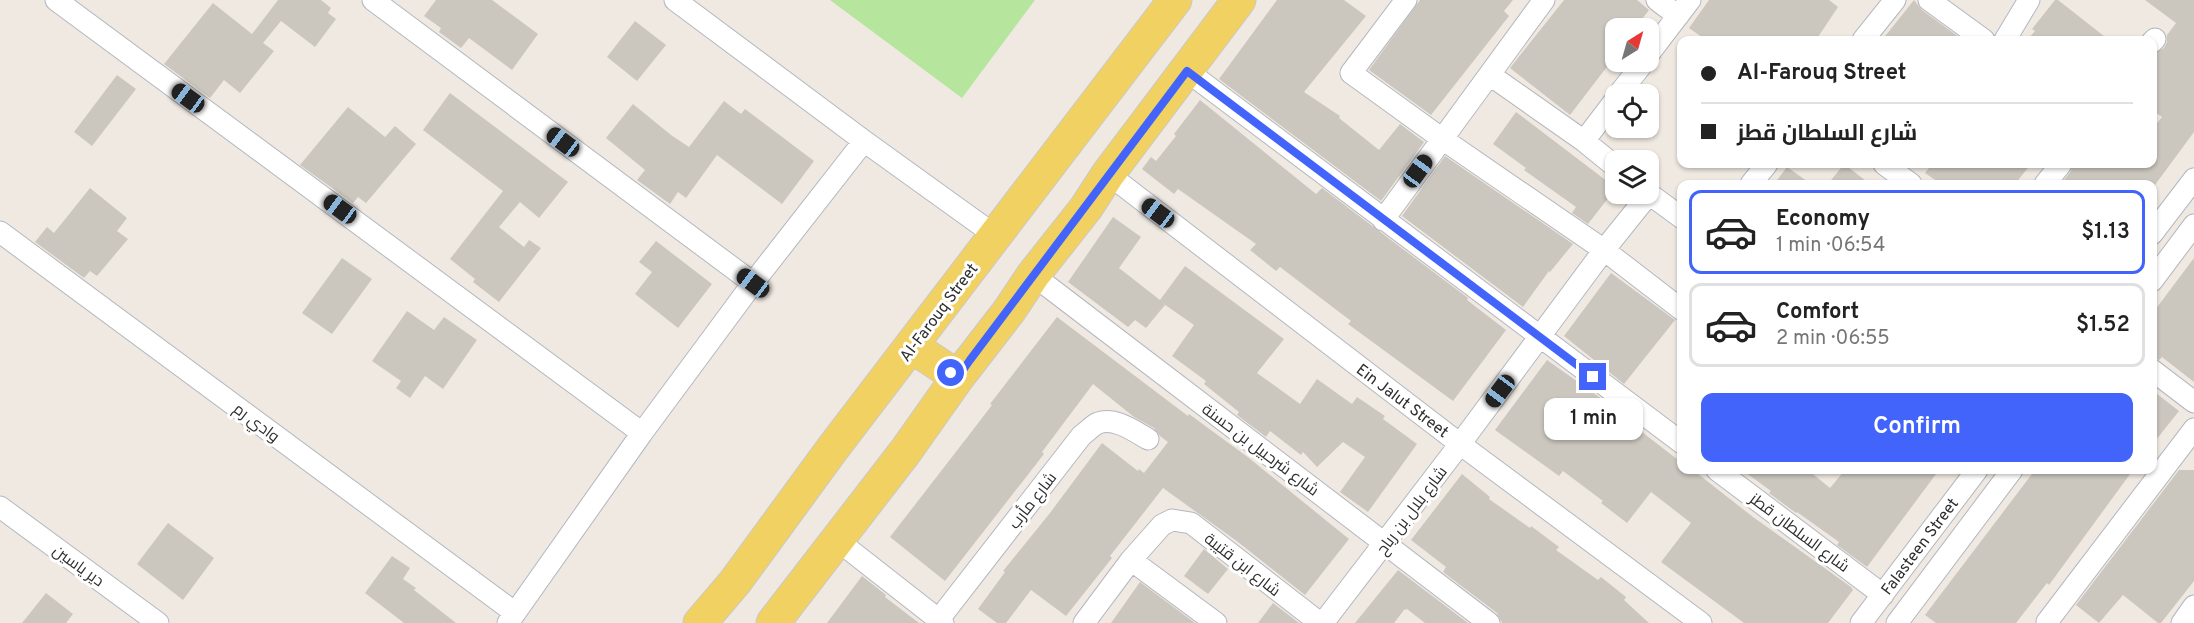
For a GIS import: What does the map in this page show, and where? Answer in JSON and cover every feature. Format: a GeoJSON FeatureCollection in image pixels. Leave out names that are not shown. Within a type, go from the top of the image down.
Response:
{"type":"FeatureCollection","features":[{"type":"Feature","properties":{"kind":"main road","name":"Al-Farouq Street"},"geometry":{"type":"LineString","coordinates":[[700,623],[735,582],[833,448],[1175,0]]}},
{"type":"Feature","properties":{"kind":"main road"},"geometry":{"type":"LineString","coordinates":[[772,623],[905,452],[1033,275],[1086,208],[1108,174],[1239,0]]}},
{"type":"Feature","properties":{"kind":"main road"},"geometry":{"type":"LineString","coordinates":[[911,346],[958,377]]}},
{"type":"Feature","properties":{"kind":"street"},"geometry":{"type":"LineString","coordinates":[[56,0],[642,433]]}},
{"type":"Feature","properties":{"kind":"street"},"geometry":{"type":"LineString","coordinates":[[373,0],[753,283]]}},
{"type":"Feature","properties":{"kind":"street"},"geometry":{"type":"LineString","coordinates":[[675,0],[996,236]]}},
{"type":"Feature","properties":{"kind":"street"},"geometry":{"type":"LineString","coordinates":[[1406,0],[1351,73],[1604,250],[1677,306]]}},
{"type":"Feature","properties":{"kind":"street"},"geometry":{"type":"LineString","coordinates":[[1383,220],[1544,0]]}},
{"type":"Feature","properties":{"kind":"street"},"geometry":{"type":"LineString","coordinates":[[1657,0],[1684,8],[1659,41]]}},
{"type":"Feature","properties":{"kind":"street"},"geometry":{"type":"LineString","coordinates":[[1866,36],[1895,0]]}},
{"type":"Feature","properties":{"kind":"street"},"geometry":{"type":"LineString","coordinates":[[1929,0],[1978,36]]}},
{"type":"Feature","properties":{"kind":"street"},"geometry":{"type":"LineString","coordinates":[[2007,36],[2029,0]]}},
{"type":"Feature","properties":{"kind":"street"},"geometry":{"type":"LineString","coordinates":[[1187,71],[1677,439]]}},
{"type":"Feature","properties":{"kind":"street"},"geometry":{"type":"LineString","coordinates":[[1627,84],[1636,72]]}},
{"type":"Feature","properties":{"kind":"street"},"geometry":{"type":"LineString","coordinates":[[1490,75],[1605,158]]}},
{"type":"Feature","properties":{"kind":"street"},"geometry":{"type":"LineString","coordinates":[[1584,141],[1605,113]]}},
{"type":"Feature","properties":{"kind":"street"},"geometry":{"type":"LineString","coordinates":[[511,618],[642,433],[753,283],[864,141]]}},
{"type":"Feature","properties":{"kind":"street"},"geometry":{"type":"LineString","coordinates":[[1754,180],[1764,168]]}},
{"type":"Feature","properties":{"kind":"street"},"geometry":{"type":"LineString","coordinates":[[1890,168],[1905,177]]}},
{"type":"Feature","properties":{"kind":"street"},"geometry":{"type":"LineString","coordinates":[[2048,180],[2058,168]]}},
{"type":"Feature","properties":{"kind":"street","name":"Ein Jalut Street"},"geometry":{"type":"LineString","coordinates":[[1108,174],[1460,444],[1701,623]]}},
{"type":"Feature","properties":{"kind":"street"},"geometry":{"type":"LineString","coordinates":[[2157,227],[2194,179]]}},
{"type":"Feature","properties":{"kind":"street"},"geometry":{"type":"LineString","coordinates":[[1659,201],[1677,214]]}},
{"type":"Feature","properties":{"kind":"street","name":"شارع بلال بن رباح"},"geometry":{"type":"LineString","coordinates":[[1321,623],[1385,544],[1604,250],[1641,204]]}},
{"type":"Feature","properties":{"kind":"street"},"geometry":{"type":"LineString","coordinates":[[2157,274],[2194,225]]}},
{"type":"Feature","properties":{"kind":"street","name":"وادي رم"},"geometry":{"type":"LineString","coordinates":[[0,232],[511,618]]}},
{"type":"Feature","properties":{"kind":"street","name":"شارع شرحبيل بن حسنة"},"geometry":{"type":"LineString","coordinates":[[1033,275],[1489,623]]}},
{"type":"Feature","properties":{"kind":"street"},"geometry":{"type":"LineString","coordinates":[[2157,374],[2194,402]]}},
{"type":"Feature","properties":{"kind":"street","name":"شارع مأرب"},"geometry":{"type":"LineString","coordinates":[[939,622],[1082,435],[1097,423],[1112,423],[1124,425],[1148,439]]}},
{"type":"Feature","properties":{"kind":"street"},"geometry":{"type":"LineString","coordinates":[[2049,623],[2047,622],[2059,605],[2194,429]]}},
{"type":"Feature","properties":{"kind":"street","name":"شارع السلطان قطز"},"geometry":{"type":"LineString","coordinates":[[1722,474],[1883,595]]}},
{"type":"Feature","properties":{"kind":"street","name":"Falasteen Street"},"geometry":{"type":"LineString","coordinates":[[1862,623],[1974,474]]}},
{"type":"Feature","properties":{"kind":"street","name":"Falasteen Street"},"geometry":{"type":"LineString","coordinates":[[1906,620],[2009,474]]}},
{"type":"Feature","properties":{"kind":"street","name":"دير ياسين"},"geometry":{"type":"LineString","coordinates":[[0,507],[158,623]]}},
{"type":"Feature","properties":{"kind":"street","name":"شارع ابن قتيبة"},"geometry":{"type":"LineString","coordinates":[[1131,560],[1162,525],[1172,520],[1191,523],[1321,623]]}},
{"type":"Feature","properties":{"kind":"street"},"geometry":{"type":"LineString","coordinates":[[837,540],[939,622]]}},
{"type":"Feature","properties":{"kind":"street"},"geometry":{"type":"LineString","coordinates":[[1084,623],[1131,560],[1216,623]]}},
{"type":"Feature","properties":{"kind":"street"},"geometry":{"type":"LineString","coordinates":[[2182,623],[2194,606]]}},
{"type":"Feature","properties":{"kind":"green space"},"geometry":{"type":"Polygon","coordinates":[[[830,0],[1035,0],[962,98],[830,0]]]}},
{"type":"Feature","properties":{"kind":"building"},"geometry":{"type":"Polygon","coordinates":[[[278,0],[321,0],[331,8],[328,13],[336,19],[315,47],[281,21],[263,43],[274,51],[240,93],[224,80],[210,98],[164,64],[213,3],[252,34],[278,0]]]}},
{"type":"Feature","properties":{"kind":"building"},"geometry":{"type":"Polygon","coordinates":[[[436,0],[492,0],[538,34],[512,70],[469,38],[461,48],[439,32],[441,28],[424,16],[436,0]]]}},
{"type":"Feature","properties":{"kind":"building"},"geometry":{"type":"Polygon","coordinates":[[[1277,0],[1344,0],[1366,16],[1304,92],[1340,116],[1339,118],[1379,150],[1400,124],[1424,142],[1381,201],[1219,79],[1277,0]]]}},
{"type":"Feature","properties":{"kind":"building"},"geometry":{"type":"Polygon","coordinates":[[[1420,0],[1513,0],[1504,11],[1509,16],[1431,115],[1369,70],[1420,0]]]}},
{"type":"Feature","properties":{"kind":"building"},"geometry":{"type":"Polygon","coordinates":[[[1564,0],[1637,0],[1649,10],[1643,18],[1605,18],[1605,69],[1570,115],[1510,68],[1564,0]]]}},
{"type":"Feature","properties":{"kind":"building"},"geometry":{"type":"Polygon","coordinates":[[[1709,0],[1829,0],[1838,7],[1819,36],[1700,36],[1689,28],[1709,0]]]}},
{"type":"Feature","properties":{"kind":"building"},"geometry":{"type":"Polygon","coordinates":[[[1914,0],[1922,10],[1958,36],[1885,36],[1914,0]]]}},
{"type":"Feature","properties":{"kind":"building"},"geometry":{"type":"Polygon","coordinates":[[[2055,0],[2058,0],[2104,36],[2031,36],[2035,31],[2032,29],[2055,0]]]}},
{"type":"Feature","properties":{"kind":"building"},"geometry":{"type":"Polygon","coordinates":[[[2145,0],[2194,0],[2194,132],[2157,182],[2157,180],[2064,180],[2072,168],[2157,168],[2157,123],[2162,117],[2157,114],[2157,52],[2164,48],[2167,35],[2176,23],[2145,0]]]}},
{"type":"Feature","properties":{"kind":"building"},"geometry":{"type":"Polygon","coordinates":[[[635,21],[666,45],[637,81],[607,57],[635,21]]]}},
{"type":"Feature","properties":{"kind":"building"},"geometry":{"type":"Polygon","coordinates":[[[117,75],[136,89],[92,146],[74,132],[117,75]]]}},
{"type":"Feature","properties":{"kind":"building"},"geometry":{"type":"Polygon","coordinates":[[[450,93],[568,182],[539,218],[520,202],[499,227],[524,247],[529,240],[541,248],[499,302],[473,282],[475,279],[450,259],[503,191],[423,130],[450,93]]]}},
{"type":"Feature","properties":{"kind":"building"},"geometry":{"type":"Polygon","coordinates":[[[1200,100],[1316,194],[1322,188],[1468,298],[1467,300],[1506,330],[1453,401],[1348,324],[1351,321],[1280,267],[1276,271],[1250,250],[1256,244],[1178,189],[1174,194],[1142,169],[1151,157],[1156,161],[1200,100]]]}},
{"type":"Feature","properties":{"kind":"building"},"geometry":{"type":"Polygon","coordinates":[[[724,101],[741,114],[745,109],[814,161],[782,204],[717,155],[686,198],[678,192],[670,204],[637,180],[645,170],[606,138],[633,104],[689,147],[724,101]]]}},
{"type":"Feature","properties":{"kind":"building"},"geometry":{"type":"Polygon","coordinates":[[[348,107],[385,137],[395,126],[416,144],[366,203],[358,197],[353,203],[300,165],[348,107]]]}},
{"type":"Feature","properties":{"kind":"building"},"geometry":{"type":"Polygon","coordinates":[[[1516,112],[1605,180],[1605,202],[1588,224],[1572,213],[1576,207],[1524,170],[1526,168],[1493,144],[1516,112]]]}},
{"type":"Feature","properties":{"kind":"building"},"geometry":{"type":"Polygon","coordinates":[[[1445,156],[1573,244],[1549,271],[1523,307],[1402,216],[1445,156]]]}},
{"type":"Feature","properties":{"kind":"building"},"geometry":{"type":"Polygon","coordinates":[[[1788,168],[1805,180],[1777,180],[1788,168]]]}},
{"type":"Feature","properties":{"kind":"building"},"geometry":{"type":"Polygon","coordinates":[[[1841,168],[1849,168],[1865,180],[1831,180],[1841,168]]]}},
{"type":"Feature","properties":{"kind":"building"},"geometry":{"type":"Polygon","coordinates":[[[1929,168],[2028,168],[2018,180],[1935,180],[1925,173],[1929,168]]]}},
{"type":"Feature","properties":{"kind":"building"},"geometry":{"type":"Polygon","coordinates":[[[90,188],[127,218],[117,231],[128,239],[97,276],[90,271],[84,278],[35,242],[47,227],[54,233],[90,188]]]}},
{"type":"Feature","properties":{"kind":"building"},"geometry":{"type":"Polygon","coordinates":[[[1113,217],[1141,237],[1119,268],[1160,300],[1185,266],[1284,339],[1257,373],[1300,404],[1317,379],[1352,404],[1357,397],[1385,416],[1383,419],[1417,444],[1368,512],[1340,492],[1365,457],[1343,442],[1317,467],[1303,452],[1301,455],[1270,431],[1266,437],[1237,415],[1239,412],[1204,384],[1206,381],[1172,356],[1194,325],[1161,302],[1165,305],[1146,328],[1135,320],[1128,327],[1068,282],[1113,217]]]}},
{"type":"Feature","properties":{"kind":"building"},"geometry":{"type":"Polygon","coordinates":[[[656,241],[712,284],[678,328],[635,294],[652,272],[639,262],[656,241]]]}},
{"type":"Feature","properties":{"kind":"building"},"geometry":{"type":"Polygon","coordinates":[[[342,258],[372,279],[332,334],[302,313],[342,258]]]}},
{"type":"Feature","properties":{"kind":"building"},"geometry":{"type":"Polygon","coordinates":[[[2194,258],[2194,382],[2162,357],[2157,359],[2157,307],[2194,258]]]}},
{"type":"Feature","properties":{"kind":"building"},"geometry":{"type":"Polygon","coordinates":[[[1611,273],[1675,320],[1624,384],[1564,336],[1611,273]]]}},
{"type":"Feature","properties":{"kind":"building"},"geometry":{"type":"Polygon","coordinates":[[[407,311],[434,330],[444,317],[477,340],[443,389],[425,376],[410,398],[396,388],[401,381],[372,361],[407,311]]]}},
{"type":"Feature","properties":{"kind":"building"},"geometry":{"type":"Polygon","coordinates":[[[1057,317],[1188,416],[1189,414],[1249,458],[1349,539],[1305,595],[1238,542],[1163,488],[1066,616],[1031,590],[1006,623],[997,623],[978,609],[1005,572],[1003,571],[1102,443],[1138,471],[1139,469],[1144,473],[1168,442],[1154,428],[1134,417],[1093,384],[1042,452],[1044,454],[945,581],[890,537],[1057,317]]]}},
{"type":"Feature","properties":{"kind":"building"},"geometry":{"type":"Polygon","coordinates":[[[1547,360],[1609,404],[1607,405],[1677,459],[1677,474],[1698,474],[1853,590],[1828,623],[1744,623],[1661,562],[1691,523],[1651,492],[1627,523],[1601,503],[1603,501],[1563,471],[1559,476],[1495,430],[1547,360]]]}},
{"type":"Feature","properties":{"kind":"building"},"geometry":{"type":"Polygon","coordinates":[[[2157,394],[2179,411],[2157,439],[2157,394]]]}},
{"type":"Feature","properties":{"kind":"building"},"geometry":{"type":"Polygon","coordinates":[[[2179,470],[2194,470],[2194,581],[2161,623],[2123,595],[2099,623],[2076,605],[2179,470]]]}},
{"type":"Feature","properties":{"kind":"building"},"geometry":{"type":"Polygon","coordinates":[[[1462,474],[1490,497],[1489,499],[1559,547],[1556,550],[1598,580],[1601,577],[1626,597],[1624,600],[1649,623],[1502,623],[1497,613],[1443,572],[1446,567],[1411,540],[1462,474]]]}},
{"type":"Feature","properties":{"kind":"building"},"geometry":{"type":"Polygon","coordinates":[[[1748,474],[1813,474],[1830,488],[1842,474],[1936,474],[1867,567],[1837,545],[1839,542],[1769,493],[1771,491],[1748,474]]]}},
{"type":"Feature","properties":{"kind":"building"},"geometry":{"type":"Polygon","coordinates":[[[2032,474],[2130,474],[2049,585],[2047,583],[2016,623],[1936,623],[1925,615],[2032,474]]]}},
{"type":"Feature","properties":{"kind":"building"},"geometry":{"type":"Polygon","coordinates":[[[168,523],[214,558],[183,600],[137,564],[168,523]]]}},
{"type":"Feature","properties":{"kind":"building"},"geometry":{"type":"Polygon","coordinates":[[[1204,549],[1228,569],[1208,594],[1184,576],[1204,549]]]}},
{"type":"Feature","properties":{"kind":"building"},"geometry":{"type":"Polygon","coordinates":[[[392,556],[410,568],[403,579],[456,623],[404,623],[365,593],[392,556]]]}},
{"type":"Feature","properties":{"kind":"building"},"geometry":{"type":"Polygon","coordinates":[[[1398,570],[1468,623],[1425,623],[1407,609],[1394,623],[1355,623],[1398,570]]]}},
{"type":"Feature","properties":{"kind":"building"},"geometry":{"type":"Polygon","coordinates":[[[862,576],[886,595],[885,597],[919,623],[827,623],[862,576]]]}},
{"type":"Feature","properties":{"kind":"building"},"geometry":{"type":"Polygon","coordinates":[[[1140,582],[1195,623],[1111,623],[1140,582]]]}},
{"type":"Feature","properties":{"kind":"building"},"geometry":{"type":"Polygon","coordinates":[[[46,593],[73,614],[66,623],[22,623],[46,593]]]}},
{"type":"Feature","properties":{"kind":"building"},"geometry":{"type":"Polygon","coordinates":[[[1273,603],[1299,623],[1258,623],[1273,603]]]}},
{"type":"Feature","properties":{"kind":"route"},"geometry":{"type":"LineString","coordinates":[[951,373],[958,377],[1187,71],[1593,377]]}}]}
